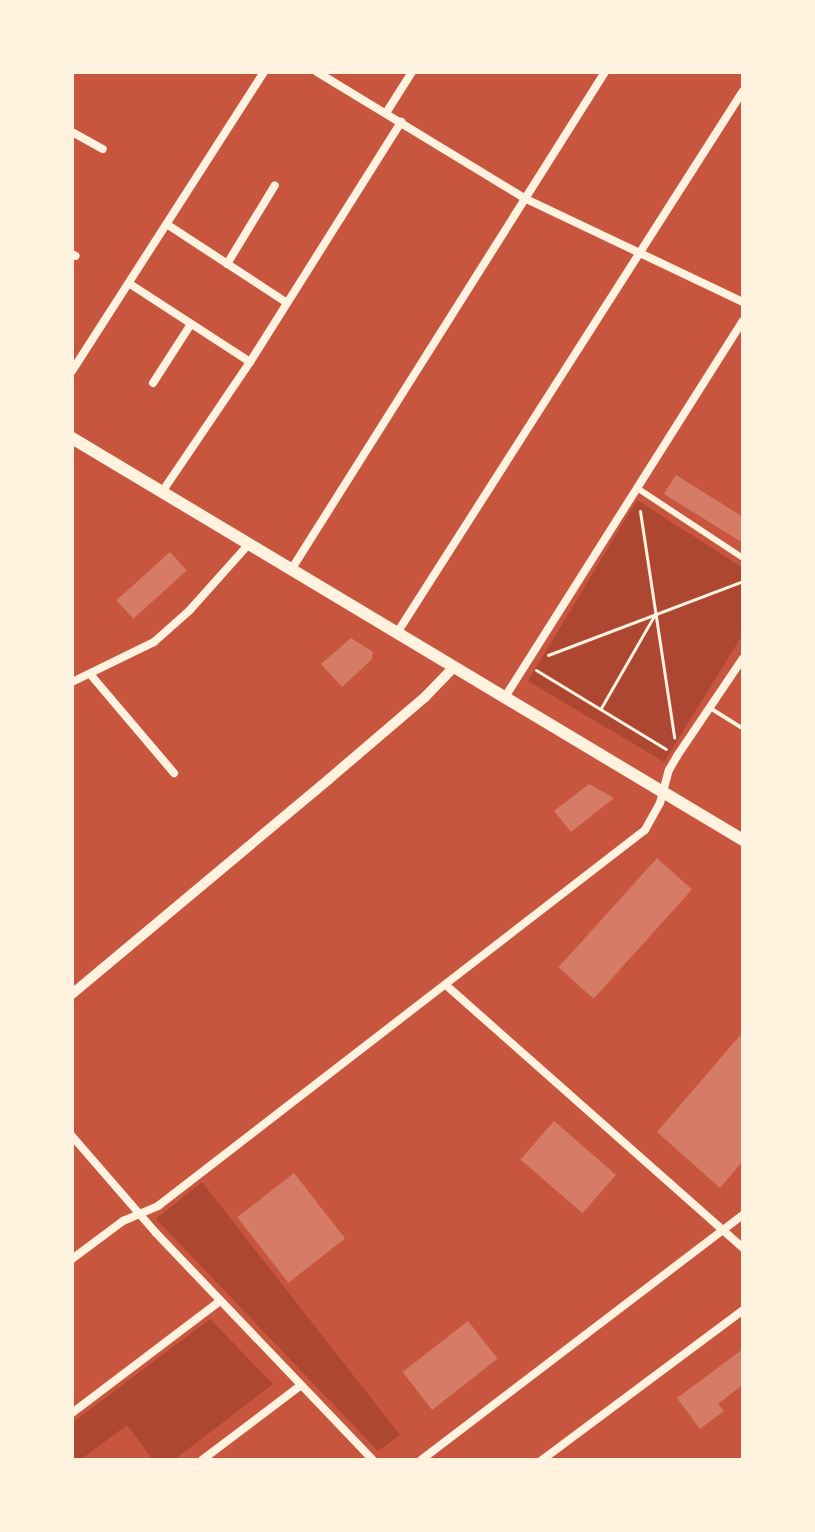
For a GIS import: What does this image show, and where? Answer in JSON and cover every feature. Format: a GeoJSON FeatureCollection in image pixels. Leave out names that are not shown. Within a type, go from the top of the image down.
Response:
{"type":"FeatureCollection","features":[{"type":"Feature","properties":{"kind":"main road"},"geometry":{"type":"LineString","coordinates":[[72,438],[743,840]]}},
{"type":"Feature","properties":{"kind":"street"},"geometry":{"type":"LineString","coordinates":[[72,371],[264,72]]}},
{"type":"Feature","properties":{"kind":"street"},"geometry":{"type":"LineString","coordinates":[[317,72],[524,198],[743,302]]}},
{"type":"Feature","properties":{"kind":"street"},"geometry":{"type":"LineString","coordinates":[[386,113],[412,72]]}},
{"type":"Feature","properties":{"kind":"street"},"geometry":{"type":"LineString","coordinates":[[291,570],[605,72]]}},
{"type":"Feature","properties":{"kind":"street"},"geometry":{"type":"LineString","coordinates":[[397,633],[743,91]]}},
{"type":"Feature","properties":{"kind":"street"},"geometry":{"type":"LineString","coordinates":[[162,492],[250,362],[401,122]]}},
{"type":"Feature","properties":{"kind":"street"},"geometry":{"type":"LineString","coordinates":[[72,132],[103,149]]}},
{"type":"Feature","properties":{"kind":"street"},"geometry":{"type":"LineString","coordinates":[[227,264],[275,185]]}},
{"type":"Feature","properties":{"kind":"street"},"geometry":{"type":"LineString","coordinates":[[168,225],[287,303]]}},
{"type":"Feature","properties":{"kind":"street"},"geometry":{"type":"LineString","coordinates":[[130,284],[250,362]]}},
{"type":"Feature","properties":{"kind":"street"},"geometry":{"type":"LineString","coordinates":[[505,697],[743,321]]}},
{"type":"Feature","properties":{"kind":"street"},"geometry":{"type":"LineString","coordinates":[[153,383],[191,324]]}},
{"type":"Feature","properties":{"kind":"street"},"geometry":{"type":"LineString","coordinates":[[637,488],[743,558]]}},
{"type":"Feature","properties":{"kind":"street"},"geometry":{"type":"LineString","coordinates":[[72,682],[154,642],[189,611],[249,544]]}},
{"type":"Feature","properties":{"kind":"street"},"geometry":{"type":"LineString","coordinates":[[72,1259],[118,1224],[158,1206],[447,986],[645,830],[677,756],[743,658]]}},
{"type":"Feature","properties":{"kind":"street"},"geometry":{"type":"LineString","coordinates":[[72,994],[341,769],[425,697],[454,667]]}},
{"type":"Feature","properties":{"kind":"street"},"geometry":{"type":"LineString","coordinates":[[90,674],[174,773]]}},
{"type":"Feature","properties":{"kind":"street"},"geometry":{"type":"LineString","coordinates":[[447,986],[743,1248]]}},
{"type":"Feature","properties":{"kind":"street"},"geometry":{"type":"LineString","coordinates":[[72,1136],[139,1214],[373,1460]]}},
{"type":"Feature","properties":{"kind":"street"},"geometry":{"type":"LineString","coordinates":[[421,1460],[743,1215]]}},
{"type":"Feature","properties":{"kind":"street"},"geometry":{"type":"LineString","coordinates":[[72,1413],[220,1301]]}},
{"type":"Feature","properties":{"kind":"street"},"geometry":{"type":"LineString","coordinates":[[542,1460],[743,1310]]}},
{"type":"Feature","properties":{"kind":"street"},"geometry":{"type":"LineString","coordinates":[[202,1460],[301,1385]]}},
{"type":"Feature","properties":{"kind":"lane"},"geometry":{"type":"LineString","coordinates":[[710,708],[743,729]]}},
{"type":"Feature","properties":{"kind":"path"},"geometry":{"type":"LineString","coordinates":[[637,488],[677,756]]}},
{"type":"Feature","properties":{"kind":"path"},"geometry":{"type":"LineString","coordinates":[[526,664],[743,581]]}},
{"type":"Feature","properties":{"kind":"path"},"geometry":{"type":"LineString","coordinates":[[600,709],[655,614]]}},
{"type":"Feature","properties":{"kind":"path"},"geometry":{"type":"LineString","coordinates":[[526,664],[677,756]]}},
{"type":"Feature","properties":{"kind":"shaded area"},"geometry":{"type":"Polygon","coordinates":[[[637,500],[743,568],[743,634],[664,762],[528,681],[637,500]]]}},
{"type":"Feature","properties":{"kind":"shaded area"},"geometry":{"type":"Polygon","coordinates":[[[202,1182],[400,1435],[378,1451],[156,1219],[202,1182]]]}},
{"type":"Feature","properties":{"kind":"shaded area"},"geometry":{"type":"Polygon","coordinates":[[[210,1319],[273,1384],[174,1460],[153,1460],[127,1425],[80,1460],[72,1460],[72,1423],[210,1319]]]}},
{"type":"Feature","properties":{"kind":"building"},"geometry":{"type":"Polygon","coordinates":[[[676,475],[743,517],[743,543],[664,494],[676,475]]]}},
{"type":"Feature","properties":{"kind":"building"},"geometry":{"type":"Polygon","coordinates":[[[170,552],[187,571],[133,619],[116,600],[170,552]]]}},
{"type":"Feature","properties":{"kind":"building"},"geometry":{"type":"Polygon","coordinates":[[[351,638],[373,652],[372,659],[342,687],[321,664],[351,638]]]}},
{"type":"Feature","properties":{"kind":"building"},"geometry":{"type":"Polygon","coordinates":[[[589,784],[614,798],[571,832],[554,811],[589,784]]]}},
{"type":"Feature","properties":{"kind":"building"},"geometry":{"type":"Polygon","coordinates":[[[657,858],[692,889],[594,999],[559,967],[657,858]]]}},
{"type":"Feature","properties":{"kind":"building"},"geometry":{"type":"Polygon","coordinates":[[[743,1032],[743,1161],[720,1188],[657,1132],[743,1032]]]}},
{"type":"Feature","properties":{"kind":"building"},"geometry":{"type":"Polygon","coordinates":[[[554,1121],[616,1175],[582,1213],[521,1159],[554,1121]]]}},
{"type":"Feature","properties":{"kind":"building"},"geometry":{"type":"Polygon","coordinates":[[[294,1173],[345,1238],[288,1283],[237,1217],[294,1173]]]}},
{"type":"Feature","properties":{"kind":"building"},"geometry":{"type":"Polygon","coordinates":[[[468,1321],[498,1359],[432,1410],[403,1372],[468,1321]]]}},
{"type":"Feature","properties":{"kind":"building"},"geometry":{"type":"Polygon","coordinates":[[[743,1349],[743,1389],[741,1386],[718,1404],[724,1411],[700,1429],[677,1398],[743,1349]]]}}]}
